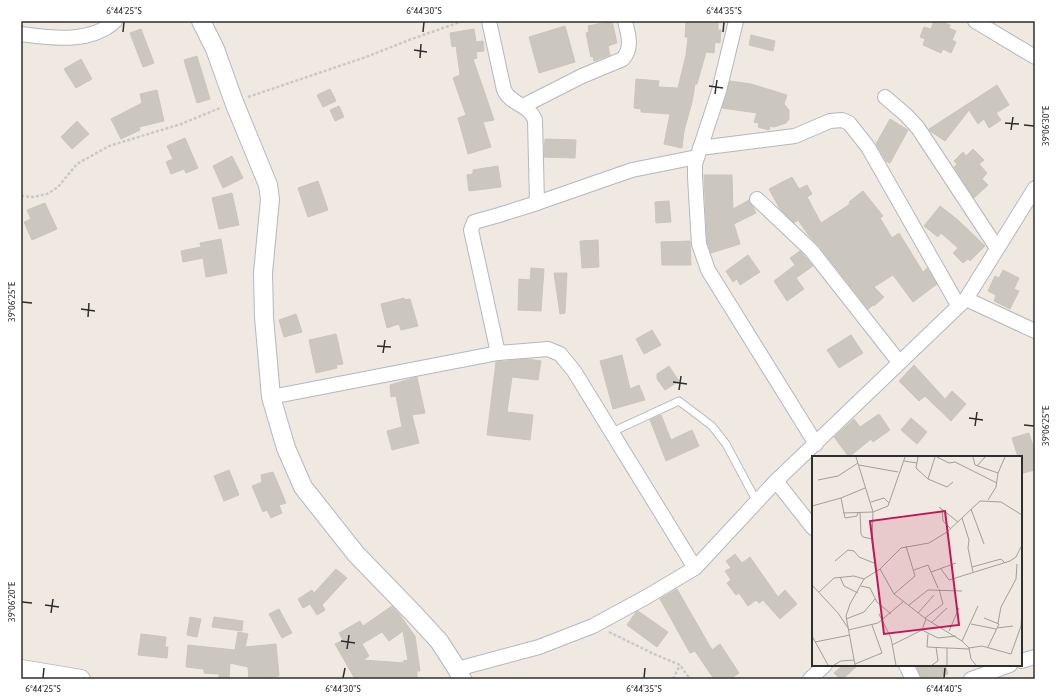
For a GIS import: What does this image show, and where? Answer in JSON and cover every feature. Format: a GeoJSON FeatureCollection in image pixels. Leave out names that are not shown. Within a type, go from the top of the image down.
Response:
{"type":"FeatureCollection","features":[{"type":"Feature","properties":{"kind":"street"},"geometry":{"type":"LineString","coordinates":[[21,34],[60,38],[85,36],[109,26],[115,21]]}},
{"type":"Feature","properties":{"kind":"street"},"geometry":{"type":"LineString","coordinates":[[201,21],[215,49],[234,102],[268,185],[270,199],[263,273],[264,317],[271,396],[286,448],[303,487],[356,554],[415,614],[439,641],[459,674],[539,647],[593,626],[695,568],[776,481],[962,302],[1035,188]]}},
{"type":"Feature","properties":{"kind":"street"},"geometry":{"type":"LineString","coordinates":[[488,21],[504,90],[507,96],[530,111],[535,120],[537,203]]}},
{"type":"Feature","properties":{"kind":"street"},"geometry":{"type":"LineString","coordinates":[[523,106],[582,76],[624,59],[630,46],[625,21]]}},
{"type":"Feature","properties":{"kind":"street"},"geometry":{"type":"LineString","coordinates":[[736,21],[719,91],[699,152],[695,177],[699,244],[708,270],[816,444]]}},
{"type":"Feature","properties":{"kind":"street"},"geometry":{"type":"LineString","coordinates":[[975,21],[1035,57]]}},
{"type":"Feature","properties":{"kind":"street"},"geometry":{"type":"LineString","coordinates":[[885,97],[918,128],[997,248]]}},
{"type":"Feature","properties":{"kind":"street"},"geometry":{"type":"LineString","coordinates":[[498,353],[471,230],[474,222],[499,216],[632,170],[699,152],[795,136],[830,121],[842,120],[849,123],[868,147],[962,302],[1035,332]]}},
{"type":"Feature","properties":{"kind":"street"},"geometry":{"type":"LineString","coordinates":[[757,199],[811,250],[898,362]]}},
{"type":"Feature","properties":{"kind":"street"},"geometry":{"type":"LineString","coordinates":[[271,396],[498,353],[548,349],[560,354],[574,371],[695,568]]}},
{"type":"Feature","properties":{"kind":"street"},"geometry":{"type":"LineString","coordinates":[[776,481],[812,527]]}},
{"type":"Feature","properties":{"kind":"street"},"geometry":{"type":"LineString","coordinates":[[1022,661],[1035,657]]}},
{"type":"Feature","properties":{"kind":"street"},"geometry":{"type":"LineString","coordinates":[[810,679],[824,666]]}},
{"type":"Feature","properties":{"kind":"street"},"geometry":{"type":"LineString","coordinates":[[906,666],[913,679]]}},
{"type":"Feature","properties":{"kind":"street"},"geometry":{"type":"LineString","coordinates":[[971,679],[1007,666]]}},
{"type":"Feature","properties":{"kind":"street"},"geometry":{"type":"LineString","coordinates":[[21,669],[81,679]]}},
{"type":"Feature","properties":{"kind":"lane"},"geometry":{"type":"LineString","coordinates":[[612,432],[679,401],[712,426],[726,444],[757,502]]}},
{"type":"Feature","properties":{"kind":"path"},"geometry":{"type":"LineString","coordinates":[[21,196],[33,197],[47,194],[58,187],[77,164],[109,146],[181,124],[234,102],[366,57],[463,21]]}},
{"type":"Feature","properties":{"kind":"path"},"geometry":{"type":"LineString","coordinates":[[593,626],[680,665],[690,679]]}},
{"type":"Feature","properties":{"kind":"path"},"geometry":{"type":"LineString","coordinates":[[673,679],[680,665]]}},
{"type":"Feature","properties":{"kind":"building"},"geometry":{"type":"Polygon","coordinates":[[[612,21],[617,43],[608,46],[610,55],[594,61],[593,56],[591,57],[586,33],[589,32],[588,26],[612,21]]]}},
{"type":"Feature","properties":{"kind":"building"},"geometry":{"type":"Polygon","coordinates":[[[686,21],[718,21],[718,30],[721,30],[720,43],[715,42],[714,53],[706,52],[697,84],[695,84],[684,131],[682,148],[664,144],[670,114],[641,112],[641,109],[634,108],[636,79],[659,81],[658,87],[678,88],[686,55],[688,37],[685,37],[686,21]]]}},
{"type":"Feature","properties":{"kind":"building"},"geometry":{"type":"Polygon","coordinates":[[[934,21],[940,21],[950,25],[949,28],[956,31],[952,40],[956,42],[951,53],[943,49],[941,53],[923,45],[925,39],[920,37],[924,27],[931,29],[934,21]]]}},
{"type":"Feature","properties":{"kind":"building"},"geometry":{"type":"Polygon","coordinates":[[[565,26],[575,62],[539,73],[529,37],[565,26]]]}},
{"type":"Feature","properties":{"kind":"building"},"geometry":{"type":"Polygon","coordinates":[[[141,29],[154,63],[143,67],[130,33],[141,29]]]}},
{"type":"Feature","properties":{"kind":"building"},"geometry":{"type":"Polygon","coordinates":[[[474,29],[476,42],[483,41],[484,51],[476,52],[477,58],[473,59],[494,120],[483,122],[491,147],[468,154],[458,118],[466,115],[453,78],[460,75],[456,46],[452,47],[450,33],[474,29]]]}},
{"type":"Feature","properties":{"kind":"building"},"geometry":{"type":"Polygon","coordinates":[[[751,35],[775,41],[773,51],[749,45],[751,35]]]}},
{"type":"Feature","properties":{"kind":"building"},"geometry":{"type":"Polygon","coordinates":[[[197,56],[210,99],[197,103],[184,60],[197,56]]]}},
{"type":"Feature","properties":{"kind":"building"},"geometry":{"type":"Polygon","coordinates":[[[81,59],[92,79],[76,88],[64,69],[81,59]]]}},
{"type":"Feature","properties":{"kind":"building"},"geometry":{"type":"Polygon","coordinates":[[[730,81],[751,84],[787,95],[784,104],[789,110],[789,119],[786,123],[774,127],[770,126],[769,130],[758,127],[759,123],[754,122],[757,113],[722,108],[730,81]]]}},
{"type":"Feature","properties":{"kind":"building"},"geometry":{"type":"Polygon","coordinates":[[[997,85],[1009,105],[996,113],[1001,120],[989,128],[984,119],[978,124],[969,110],[945,141],[930,131],[929,129],[997,85]]]}},
{"type":"Feature","properties":{"kind":"building"},"geometry":{"type":"Polygon","coordinates":[[[330,89],[336,101],[323,107],[317,95],[330,89]]]}},
{"type":"Feature","properties":{"kind":"building"},"geometry":{"type":"Polygon","coordinates":[[[157,90],[164,121],[139,127],[140,130],[121,139],[111,119],[142,103],[140,94],[157,90]]]}},
{"type":"Feature","properties":{"kind":"building"},"geometry":{"type":"Polygon","coordinates":[[[339,106],[344,117],[335,121],[330,110],[339,106]]]}},
{"type":"Feature","properties":{"kind":"building"},"geometry":{"type":"Polygon","coordinates":[[[890,119],[908,130],[890,163],[886,161],[876,144],[890,119]]]}},
{"type":"Feature","properties":{"kind":"building"},"geometry":{"type":"Polygon","coordinates":[[[77,121],[89,134],[72,149],[61,137],[77,121]]]}},
{"type":"Feature","properties":{"kind":"building"},"geometry":{"type":"Polygon","coordinates":[[[185,138],[198,168],[186,173],[184,169],[171,174],[166,162],[173,159],[167,146],[185,138]]]}},
{"type":"Feature","properties":{"kind":"building"},"geometry":{"type":"Polygon","coordinates":[[[545,139],[576,140],[575,158],[544,157],[545,139]]]}},
{"type":"Feature","properties":{"kind":"building"},"geometry":{"type":"Polygon","coordinates":[[[973,149],[984,160],[979,164],[987,173],[982,179],[988,185],[974,198],[954,167],[957,164],[954,161],[963,152],[966,156],[973,149]]]}},
{"type":"Feature","properties":{"kind":"building"},"geometry":{"type":"Polygon","coordinates":[[[232,156],[243,178],[223,188],[213,166],[232,156]]]}},
{"type":"Feature","properties":{"kind":"building"},"geometry":{"type":"Polygon","coordinates":[[[498,166],[501,187],[469,191],[467,175],[473,174],[473,170],[498,166]]]}},
{"type":"Feature","properties":{"kind":"building"},"geometry":{"type":"Polygon","coordinates":[[[704,175],[732,175],[733,209],[749,200],[756,213],[734,224],[740,244],[711,253],[707,242],[704,175]]]}},
{"type":"Feature","properties":{"kind":"building"},"geometry":{"type":"Polygon","coordinates":[[[792,177],[799,189],[807,185],[812,194],[807,197],[821,223],[850,204],[849,202],[863,191],[883,216],[880,218],[892,238],[899,233],[923,272],[927,268],[937,284],[913,302],[893,275],[874,287],[884,297],[868,309],[818,245],[809,236],[798,220],[794,223],[780,209],[769,189],[792,177]]]}},
{"type":"Feature","properties":{"kind":"building"},"geometry":{"type":"Polygon","coordinates":[[[318,181],[328,210],[308,217],[298,188],[318,181]]]}},
{"type":"Feature","properties":{"kind":"building"},"geometry":{"type":"Polygon","coordinates":[[[232,193],[239,225],[219,229],[212,198],[232,193]]]}},
{"type":"Feature","properties":{"kind":"building"},"geometry":{"type":"Polygon","coordinates":[[[669,201],[671,222],[656,223],[655,202],[669,201]]]}},
{"type":"Feature","properties":{"kind":"building"},"geometry":{"type":"Polygon","coordinates":[[[45,203],[57,229],[32,240],[24,222],[31,219],[27,210],[45,203]]]}},
{"type":"Feature","properties":{"kind":"building"},"geometry":{"type":"Polygon","coordinates":[[[940,206],[958,220],[985,246],[970,261],[968,259],[963,263],[953,253],[958,248],[941,233],[938,237],[924,226],[940,206]]]}},
{"type":"Feature","properties":{"kind":"building"},"geometry":{"type":"Polygon","coordinates":[[[221,239],[227,273],[206,277],[203,258],[183,262],[181,251],[201,247],[200,243],[221,239]]]}},
{"type":"Feature","properties":{"kind":"building"},"geometry":{"type":"Polygon","coordinates":[[[598,240],[599,267],[582,268],[580,241],[598,240]]]}},
{"type":"Feature","properties":{"kind":"building"},"geometry":{"type":"Polygon","coordinates":[[[690,241],[691,265],[662,265],[661,242],[690,241]]]}},
{"type":"Feature","properties":{"kind":"building"},"geometry":{"type":"Polygon","coordinates":[[[800,251],[813,266],[796,278],[804,289],[787,301],[774,281],[795,265],[790,258],[800,251]]]}},
{"type":"Feature","properties":{"kind":"building"},"geometry":{"type":"Polygon","coordinates":[[[748,255],[760,272],[740,285],[737,279],[733,282],[726,271],[748,255]]]}},
{"type":"Feature","properties":{"kind":"building"},"geometry":{"type":"Polygon","coordinates":[[[531,268],[544,269],[541,311],[518,310],[519,279],[530,280],[531,268]]]}},
{"type":"Feature","properties":{"kind":"building"},"geometry":{"type":"Polygon","coordinates":[[[1003,270],[1019,278],[1014,289],[1019,291],[1010,309],[994,301],[996,295],[988,291],[995,276],[999,278],[1003,270]]]}},
{"type":"Feature","properties":{"kind":"building"},"geometry":{"type":"Polygon","coordinates":[[[554,273],[567,273],[565,313],[560,314],[554,273]]]}},
{"type":"Feature","properties":{"kind":"building"},"geometry":{"type":"Polygon","coordinates":[[[404,298],[405,300],[410,299],[418,326],[401,330],[399,324],[387,328],[381,304],[404,298]]]}},
{"type":"Feature","properties":{"kind":"building"},"geometry":{"type":"Polygon","coordinates":[[[296,314],[302,332],[284,337],[279,320],[296,314]]]}},
{"type":"Feature","properties":{"kind":"building"},"geometry":{"type":"Polygon","coordinates":[[[652,330],[661,345],[644,354],[636,339],[652,330]]]}},
{"type":"Feature","properties":{"kind":"building"},"geometry":{"type":"Polygon","coordinates":[[[336,334],[343,364],[336,365],[337,368],[316,373],[309,340],[336,334]]]}},
{"type":"Feature","properties":{"kind":"building"},"geometry":{"type":"Polygon","coordinates":[[[851,335],[863,353],[839,368],[827,350],[851,335]]]}},
{"type":"Feature","properties":{"kind":"building"},"geometry":{"type":"Polygon","coordinates":[[[622,355],[630,389],[639,385],[645,400],[613,409],[600,361],[622,355]]]}},
{"type":"Feature","properties":{"kind":"building"},"geometry":{"type":"Polygon","coordinates":[[[527,359],[541,361],[538,380],[512,377],[507,412],[533,415],[530,440],[487,435],[496,362],[527,359]]]}},
{"type":"Feature","properties":{"kind":"building"},"geometry":{"type":"Polygon","coordinates":[[[914,365],[945,399],[952,391],[966,404],[951,421],[925,396],[919,401],[899,381],[914,365]]]}},
{"type":"Feature","properties":{"kind":"building"},"geometry":{"type":"Polygon","coordinates":[[[669,366],[679,381],[665,390],[657,379],[657,374],[669,366]]]}},
{"type":"Feature","properties":{"kind":"building"},"geometry":{"type":"Polygon","coordinates":[[[417,377],[425,413],[412,415],[419,443],[392,450],[387,431],[402,427],[396,396],[391,397],[390,385],[417,377]]]}},
{"type":"Feature","properties":{"kind":"building"},"geometry":{"type":"Polygon","coordinates":[[[879,414],[890,430],[873,442],[871,439],[848,456],[834,437],[854,419],[860,427],[879,414]]]}},
{"type":"Feature","properties":{"kind":"building"},"geometry":{"type":"Polygon","coordinates":[[[661,415],[671,440],[692,430],[699,446],[666,461],[650,420],[661,415]]]}},
{"type":"Feature","properties":{"kind":"building"},"geometry":{"type":"Polygon","coordinates":[[[911,418],[927,432],[917,444],[901,430],[911,418]]]}},
{"type":"Feature","properties":{"kind":"building"},"geometry":{"type":"Polygon","coordinates":[[[1029,433],[1035,452],[1035,470],[1023,473],[1022,456],[1018,456],[1012,438],[1029,433]]]}},
{"type":"Feature","properties":{"kind":"building"},"geometry":{"type":"Polygon","coordinates":[[[229,470],[239,495],[224,501],[214,476],[229,470]]]}},
{"type":"Feature","properties":{"kind":"building"},"geometry":{"type":"Polygon","coordinates":[[[273,472],[286,503],[279,505],[282,513],[271,518],[267,510],[263,512],[252,486],[262,482],[261,475],[273,472]]]}},
{"type":"Feature","properties":{"kind":"building"},"geometry":{"type":"Polygon","coordinates":[[[735,554],[742,563],[750,557],[778,597],[785,590],[797,604],[780,619],[763,600],[759,603],[756,600],[748,606],[739,593],[736,595],[727,583],[731,580],[725,571],[731,568],[726,561],[735,554]]]}},
{"type":"Feature","properties":{"kind":"building"},"geometry":{"type":"Polygon","coordinates":[[[336,569],[347,578],[322,605],[325,610],[317,615],[310,604],[303,608],[298,599],[312,590],[314,593],[336,569]]]}},
{"type":"Feature","properties":{"kind":"building"},"geometry":{"type":"Polygon","coordinates":[[[677,589],[712,650],[720,644],[739,673],[730,679],[714,679],[695,651],[690,653],[660,599],[677,589]]]}},
{"type":"Feature","properties":{"kind":"building"},"geometry":{"type":"Polygon","coordinates":[[[392,606],[415,636],[420,671],[417,671],[417,679],[355,679],[335,644],[343,640],[339,633],[360,621],[363,626],[392,606]],[[403,631],[389,641],[382,632],[362,644],[369,656],[363,660],[405,663],[403,661],[408,660],[403,631]]]}},
{"type":"Feature","properties":{"kind":"building"},"geometry":{"type":"Polygon","coordinates":[[[279,609],[292,633],[282,638],[269,614],[279,609]]]}},
{"type":"Feature","properties":{"kind":"building"},"geometry":{"type":"Polygon","coordinates":[[[638,611],[668,632],[657,647],[627,625],[638,611]]]}},
{"type":"Feature","properties":{"kind":"building"},"geometry":{"type":"Polygon","coordinates":[[[190,617],[201,619],[197,637],[187,635],[190,617]]]}},
{"type":"Feature","properties":{"kind":"building"},"geometry":{"type":"Polygon","coordinates":[[[214,617],[243,621],[242,631],[212,627],[214,617]]]}},
{"type":"Feature","properties":{"kind":"building"},"geometry":{"type":"Polygon","coordinates":[[[238,632],[248,634],[245,647],[276,644],[279,676],[249,679],[248,667],[230,663],[229,679],[219,679],[219,674],[204,673],[204,669],[186,667],[188,645],[235,650],[238,632]]]}},
{"type":"Feature","properties":{"kind":"building"},"geometry":{"type":"Polygon","coordinates":[[[141,634],[166,637],[165,647],[168,647],[167,658],[138,655],[141,634]]]}},
{"type":"Feature","properties":{"kind":"building"},"geometry":{"type":"Polygon","coordinates":[[[842,666],[857,666],[843,679],[840,679],[834,673],[842,666]]]}},
{"type":"Feature","properties":{"kind":"building"},"geometry":{"type":"Polygon","coordinates":[[[916,666],[945,666],[948,674],[932,679],[921,679],[916,666]]]}}]}
